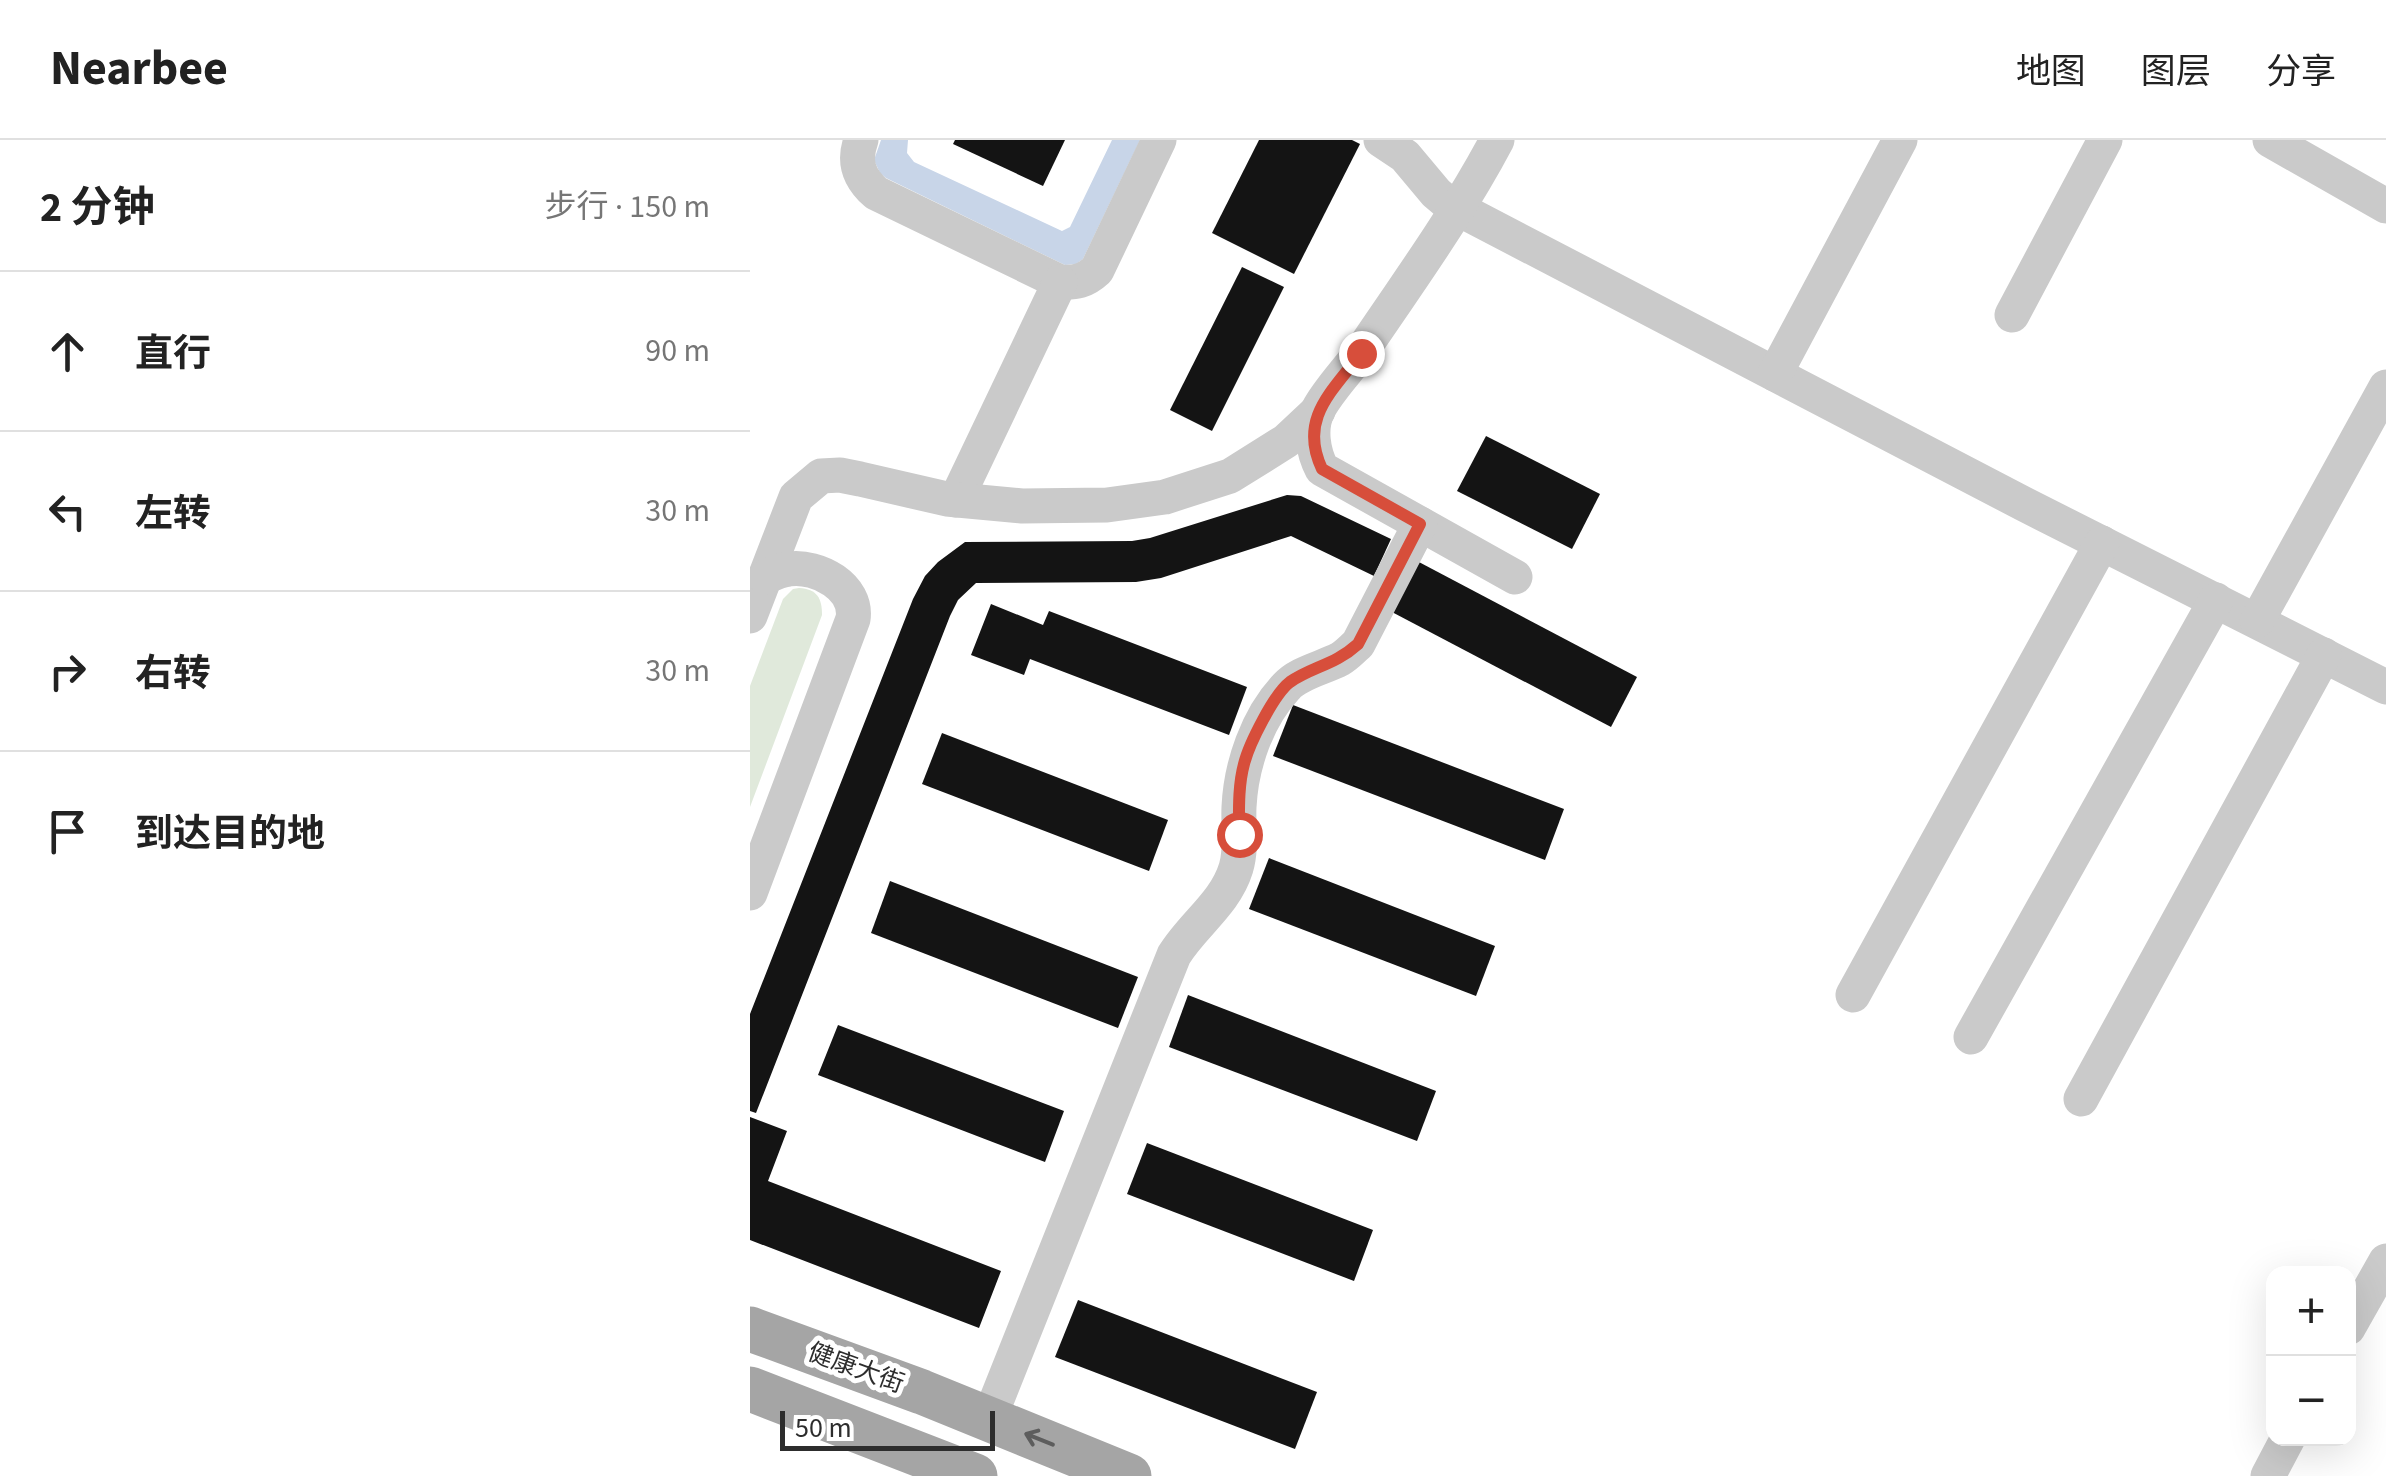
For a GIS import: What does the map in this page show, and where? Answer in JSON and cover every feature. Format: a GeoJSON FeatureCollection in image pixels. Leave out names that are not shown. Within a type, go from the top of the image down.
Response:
{"type":"FeatureCollection","features":[{"type":"Feature","properties":{"kind":"main road","name":"健康大街"},"geometry":{"type":"LineString","coordinates":[[750,1329],[1129,1476]]}},
{"type":"Feature","properties":{"kind":"main road"},"geometry":{"type":"LineString","coordinates":[[750,1389],[975,1476]]}},
{"type":"Feature","properties":{"kind":"street"},"geometry":{"type":"LineString","coordinates":[[862,140],[856,160],[866,184],[876,193],[1060,282],[1072,283],[1097,270],[1160,140]]}},
{"type":"Feature","properties":{"kind":"street"},"geometry":{"type":"LineString","coordinates":[[1381,140],[1405,156],[1436,193],[1457,208],[2386,687]]}},
{"type":"Feature","properties":{"kind":"street"},"geometry":{"type":"LineString","coordinates":[[750,616],[796,498],[821,476],[860,478],[956,500],[1022,506],[1106,504],[1165,497],[1230,476],[1286,441],[1318,411],[1361,353],[1497,140]]}},
{"type":"Feature","properties":{"kind":"street"},"geometry":{"type":"LineString","coordinates":[[1775,374],[1900,140]]}},
{"type":"Feature","properties":{"kind":"street"},"geometry":{"type":"LineString","coordinates":[[2012,315],[2105,140]]}},
{"type":"Feature","properties":{"kind":"street"},"geometry":{"type":"LineString","coordinates":[[2270,140],[2386,206]]}},
{"type":"Feature","properties":{"kind":"street"},"geometry":{"type":"LineString","coordinates":[[956,500],[1060,282]]}},
{"type":"Feature","properties":{"kind":"street"},"geometry":{"type":"LineString","coordinates":[[2257,622],[2386,387]]}},
{"type":"Feature","properties":{"kind":"street"},"geometry":{"type":"LineString","coordinates":[[1318,411],[1313,436],[1322,469],[1515,576]]}},
{"type":"Feature","properties":{"kind":"street"},"geometry":{"type":"LineString","coordinates":[[989,1419],[1174,954],[1230,885],[1239,853],[1244,763],[1254,741],[1289,683],[1344,656],[1358,644],[1420,524]]}},
{"type":"Feature","properties":{"kind":"street"},"geometry":{"type":"LineString","coordinates":[[1853,996],[2102,543]]}},
{"type":"Feature","properties":{"kind":"street"},"geometry":{"type":"LineString","coordinates":[[750,894],[854,608],[850,595],[840,586],[808,569],[792,568],[764,578]]}},
{"type":"Feature","properties":{"kind":"street"},"geometry":{"type":"LineString","coordinates":[[1971,1037],[2216,600]]}},
{"type":"Feature","properties":{"kind":"street"},"geometry":{"type":"LineString","coordinates":[[2081,1099],[2324,655]]}},
{"type":"Feature","properties":{"kind":"street"},"geometry":{"type":"LineString","coordinates":[[2356,1314],[2386,1261]]}},
{"type":"Feature","properties":{"kind":"street"},"geometry":{"type":"LineString","coordinates":[[2268,1476],[2284,1446]]}},
{"type":"Feature","properties":{"kind":"shaded area"},"geometry":{"type":"Polygon","coordinates":[[[799,588],[817,596],[822,615],[750,807],[750,686],[783,599],[799,588]]]}},
{"type":"Feature","properties":{"kind":"water"},"geometry":{"type":"Polygon","coordinates":[[[881,140],[908,140],[907,153],[914,162],[1062,231],[1070,227],[1112,140],[1140,140],[1083,259],[1065,265],[886,178],[874,160],[881,140]]]}},
{"type":"Feature","properties":{"kind":"building"},"geometry":{"type":"Polygon","coordinates":[[[955,140],[1065,140],[1043,186],[953,144],[955,140]]]}},
{"type":"Feature","properties":{"kind":"building"},"geometry":{"type":"Polygon","coordinates":[[[1259,140],[1352,140],[1360,144],[1294,274],[1212,233],[1259,140]]]}},
{"type":"Feature","properties":{"kind":"building"},"geometry":{"type":"Polygon","coordinates":[[[1242,267],[1284,287],[1212,431],[1170,410],[1242,267]]]}},
{"type":"Feature","properties":{"kind":"building"},"geometry":{"type":"Polygon","coordinates":[[[1486,436],[1600,494],[1572,549],[1457,491],[1486,436]]]}},
{"type":"Feature","properties":{"kind":"building"},"geometry":{"type":"Polygon","coordinates":[[[1287,495],[1301,496],[1391,539],[1374,576],[1291,536],[1161,578],[1136,582],[976,583],[958,600],[756,1113],[750,1111],[750,1014],[925,576],[965,542],[1132,541],[1287,495]]]}},
{"type":"Feature","properties":{"kind":"building"},"geometry":{"type":"Polygon","coordinates":[[[1417,561],[1637,677],[1611,727],[1390,611],[1417,561]]]}},
{"type":"Feature","properties":{"kind":"building"},"geometry":{"type":"Polygon","coordinates":[[[991,604],[1043,625],[1049,611],[1247,687],[1229,735],[1030,659],[1024,675],[971,655],[991,604]]]}},
{"type":"Feature","properties":{"kind":"building"},"geometry":{"type":"Polygon","coordinates":[[[1293,705],[1564,809],[1545,860],[1273,756],[1293,705]]]}},
{"type":"Feature","properties":{"kind":"building"},"geometry":{"type":"Polygon","coordinates":[[[942,733],[1168,820],[1149,871],[922,784],[942,733]]]}},
{"type":"Feature","properties":{"kind":"building"},"geometry":{"type":"Polygon","coordinates":[[[1269,858],[1495,946],[1476,996],[1249,909],[1269,858]]]}},
{"type":"Feature","properties":{"kind":"building"},"geometry":{"type":"Polygon","coordinates":[[[890,881],[1138,977],[1118,1028],[871,933],[890,881]]]}},
{"type":"Feature","properties":{"kind":"building"},"geometry":{"type":"Polygon","coordinates":[[[1188,995],[1436,1091],[1417,1141],[1169,1047],[1188,995]]]}},
{"type":"Feature","properties":{"kind":"building"},"geometry":{"type":"Polygon","coordinates":[[[838,1025],[1064,1111],[1045,1162],[818,1075],[838,1025]]]}},
{"type":"Feature","properties":{"kind":"building"},"geometry":{"type":"Polygon","coordinates":[[[750,1117],[787,1131],[768,1181],[1001,1271],[979,1328],[750,1240],[750,1117]]]}},
{"type":"Feature","properties":{"kind":"building"},"geometry":{"type":"Polygon","coordinates":[[[1147,1143],[1373,1230],[1354,1281],[1127,1194],[1147,1143]]]}},
{"type":"Feature","properties":{"kind":"building"},"geometry":{"type":"Polygon","coordinates":[[[1078,1300],[1317,1392],[1295,1449],[1055,1357],[1078,1300]]]}},
{"type":"Feature","properties":{"kind":"route"},"geometry":{"type":"LineString","coordinates":[[1239,834],[1244,763],[1265,719],[1289,683],[1344,656],[1358,644],[1420,524],[1322,469],[1316,458],[1313,436],[1318,411],[1361,353]]}}]}
